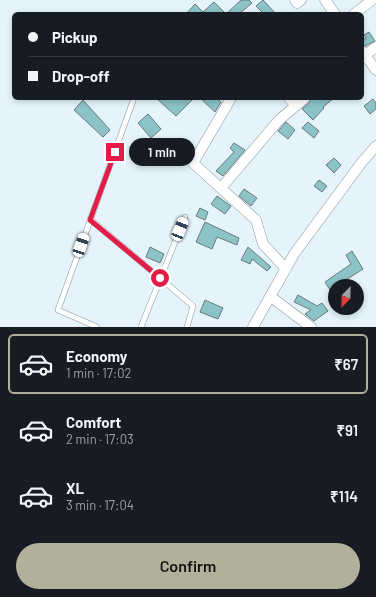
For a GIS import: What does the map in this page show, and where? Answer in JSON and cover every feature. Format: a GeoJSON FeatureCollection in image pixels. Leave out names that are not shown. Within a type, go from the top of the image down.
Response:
{"type":"FeatureCollection","features":[{"type":"Feature","properties":{"kind":"street"},"geometry":{"type":"LineString","coordinates":[[295,0],[297,3],[301,0]]}},
{"type":"Feature","properties":{"kind":"street"},"geometry":{"type":"LineString","coordinates":[[325,0],[334,12]]}},
{"type":"Feature","properties":{"kind":"street"},"geometry":{"type":"LineString","coordinates":[[357,12],[372,0]]}},
{"type":"Feature","properties":{"kind":"street"},"geometry":{"type":"LineString","coordinates":[[364,54],[376,47]]}},
{"type":"Feature","properties":{"kind":"street"},"geometry":{"type":"LineString","coordinates":[[364,56],[376,70]]}},
{"type":"Feature","properties":{"kind":"street"},"geometry":{"type":"LineString","coordinates":[[230,100],[193,164],[222,187],[256,220],[263,244],[286,269]]}},
{"type":"Feature","properties":{"kind":"street"},"geometry":{"type":"LineString","coordinates":[[290,100],[296,106]]}},
{"type":"Feature","properties":{"kind":"street"},"geometry":{"type":"LineString","coordinates":[[222,187],[279,120],[303,100]]}},
{"type":"Feature","properties":{"kind":"street"},"geometry":{"type":"LineString","coordinates":[[254,327],[270,296],[299,248],[375,150]]}},
{"type":"Feature","properties":{"kind":"street"},"geometry":{"type":"LineString","coordinates":[[270,296],[311,327]]}},
{"type":"Feature","properties":{"kind":"lane"},"geometry":{"type":"LineString","coordinates":[[97,327],[58,310],[133,100]]}},
{"type":"Feature","properties":{"kind":"lane"},"geometry":{"type":"LineString","coordinates":[[141,327],[185,217]]}},
{"type":"Feature","properties":{"kind":"lane"},"geometry":{"type":"LineString","coordinates":[[90,220],[193,306],[186,327]]}},
{"type":"Feature","properties":{"kind":"building"},"geometry":{"type":"Polygon","coordinates":[[[241,0],[249,0],[252,3],[241,12],[228,12],[241,0]]]}},
{"type":"Feature","properties":{"kind":"building"},"geometry":{"type":"Polygon","coordinates":[[[263,0],[274,12],[262,12],[256,6],[263,0]]]}},
{"type":"Feature","properties":{"kind":"building"},"geometry":{"type":"Polygon","coordinates":[[[214,2],[224,12],[203,12],[214,2]]]}},
{"type":"Feature","properties":{"kind":"building"},"geometry":{"type":"Polygon","coordinates":[[[195,4],[203,12],[188,12],[195,4]]]}},
{"type":"Feature","properties":{"kind":"building"},"geometry":{"type":"Polygon","coordinates":[[[369,32],[375,41],[364,46],[364,39],[366,38],[364,35],[369,32]]]}},
{"type":"Feature","properties":{"kind":"building"},"geometry":{"type":"Polygon","coordinates":[[[373,99],[376,103],[376,109],[370,114],[364,106],[373,99]]]}},
{"type":"Feature","properties":{"kind":"building"},"geometry":{"type":"Polygon","coordinates":[[[83,100],[110,130],[103,137],[74,110],[83,100]]]}},
{"type":"Feature","properties":{"kind":"building"},"geometry":{"type":"Polygon","coordinates":[[[158,100],[192,100],[176,116],[158,100]]]}},
{"type":"Feature","properties":{"kind":"building"},"geometry":{"type":"Polygon","coordinates":[[[202,100],[219,100],[221,102],[215,112],[202,100]]]}},
{"type":"Feature","properties":{"kind":"building"},"geometry":{"type":"Polygon","coordinates":[[[310,100],[332,100],[323,107],[324,108],[313,120],[302,109],[310,100]]]}},
{"type":"Feature","properties":{"kind":"building"},"geometry":{"type":"Polygon","coordinates":[[[148,114],[161,129],[151,138],[138,123],[148,114]]]}},
{"type":"Feature","properties":{"kind":"building"},"geometry":{"type":"Polygon","coordinates":[[[286,122],[295,130],[288,139],[278,131],[286,122]]]}},
{"type":"Feature","properties":{"kind":"building"},"geometry":{"type":"Polygon","coordinates":[[[308,122],[319,131],[314,138],[302,128],[308,122]]]}},
{"type":"Feature","properties":{"kind":"building"},"geometry":{"type":"Polygon","coordinates":[[[234,143],[245,150],[223,176],[216,171],[234,152],[230,148],[234,143]]]}},
{"type":"Feature","properties":{"kind":"building"},"geometry":{"type":"Polygon","coordinates":[[[334,158],[341,165],[334,173],[326,165],[334,158]]]}},
{"type":"Feature","properties":{"kind":"building"},"geometry":{"type":"Polygon","coordinates":[[[319,180],[327,186],[322,192],[314,186],[319,180]]]}},
{"type":"Feature","properties":{"kind":"building"},"geometry":{"type":"Polygon","coordinates":[[[244,189],[257,198],[251,206],[239,196],[244,189]]]}},
{"type":"Feature","properties":{"kind":"building"},"geometry":{"type":"Polygon","coordinates":[[[217,196],[231,206],[225,214],[211,204],[217,196]]]}},
{"type":"Feature","properties":{"kind":"building"},"geometry":{"type":"Polygon","coordinates":[[[200,208],[208,212],[205,220],[196,216],[200,208]]]}},
{"type":"Feature","properties":{"kind":"building"},"geometry":{"type":"Polygon","coordinates":[[[205,222],[239,238],[237,245],[217,237],[212,249],[196,242],[205,222]]]}},
{"type":"Feature","properties":{"kind":"building"},"geometry":{"type":"Polygon","coordinates":[[[150,247],[164,254],[160,263],[146,257],[150,247]]]}},
{"type":"Feature","properties":{"kind":"building"},"geometry":{"type":"Polygon","coordinates":[[[248,247],[271,267],[267,271],[252,259],[250,264],[241,260],[248,247]]]}},
{"type":"Feature","properties":{"kind":"building"},"geometry":{"type":"Polygon","coordinates":[[[352,251],[363,269],[347,279],[329,279],[351,264],[346,255],[352,251]]]}},
{"type":"Feature","properties":{"kind":"building"},"geometry":{"type":"Polygon","coordinates":[[[328,280],[328,287],[325,282],[328,280]]]}},
{"type":"Feature","properties":{"kind":"building"},"geometry":{"type":"Polygon","coordinates":[[[298,295],[317,306],[322,303],[328,311],[314,321],[305,314],[311,310],[294,302],[298,295]]]}},
{"type":"Feature","properties":{"kind":"building"},"geometry":{"type":"Polygon","coordinates":[[[205,300],[223,308],[218,319],[200,312],[205,300]]]}},
{"type":"Feature","properties":{"kind":"route"},"geometry":{"type":"LineString","coordinates":[[115,152],[90,220],[160,278]]}}]}
